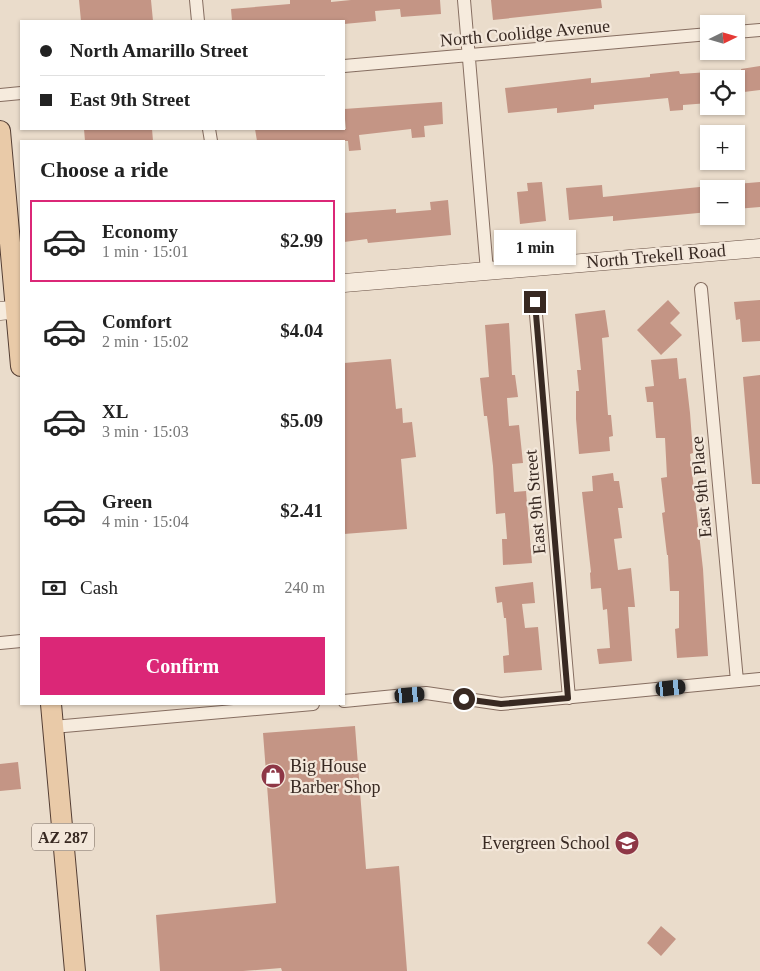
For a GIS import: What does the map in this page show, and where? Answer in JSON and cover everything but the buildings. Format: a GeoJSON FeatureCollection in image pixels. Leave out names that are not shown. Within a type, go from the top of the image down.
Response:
{"type":"FeatureCollection","features":[{"type":"Feature","properties":{"kind":"main road"},"geometry":{"type":"LineString","coordinates":[[0,130],[13,310],[20,359]]}},
{"type":"Feature","properties":{"kind":"main road","name":"North Trekell Road"},"geometry":{"type":"LineString","coordinates":[[345,283],[760,248]]}},
{"type":"Feature","properties":{"kind":"main road","name":"AZ 287"},"geometry":{"type":"LineString","coordinates":[[51,705],[75,971]]}},
{"type":"Feature","properties":{"kind":"street"},"geometry":{"type":"LineString","coordinates":[[196,0],[198,20]]}},
{"type":"Feature","properties":{"kind":"street"},"geometry":{"type":"LineString","coordinates":[[464,0],[487,271]]}},
{"type":"Feature","properties":{"kind":"street"},"geometry":{"type":"LineString","coordinates":[[745,31],[760,30]]}},
{"type":"Feature","properties":{"kind":"street","name":"North Coolidge Avenue"},"geometry":{"type":"LineString","coordinates":[[345,66],[700,35]]}},
{"type":"Feature","properties":{"kind":"street"},"geometry":{"type":"LineString","coordinates":[[0,95],[20,93]]}},
{"type":"Feature","properties":{"kind":"street","name":"East 9th Place"},"geometry":{"type":"LineString","coordinates":[[701,289],[736,681]]}},
{"type":"Feature","properties":{"kind":"street","name":"East 9th Street"},"geometry":{"type":"LineString","coordinates":[[535,302],[568,698]]}},
{"type":"Feature","properties":{"kind":"street"},"geometry":{"type":"LineString","coordinates":[[0,643],[20,642]]}},
{"type":"Feature","properties":{"kind":"street"},"geometry":{"type":"LineString","coordinates":[[345,701],[426,694],[501,704],[760,679]]}},
{"type":"Feature","properties":{"kind":"street"},"geometry":{"type":"LineString","coordinates":[[53,727],[302,705]]}},
{"type":"Feature","properties":{"kind":"place","name":"Big House Barber Shop"},"geometry":{"type":"Point","coordinates":[273,776]}},
{"type":"Feature","properties":{"kind":"place","name":"Evergreen School"},"geometry":{"type":"Point","coordinates":[627,843]}},
{"type":"Feature","properties":{"kind":"route"},"geometry":{"type":"LineString","coordinates":[[464,699],[501,704],[568,698],[535,302]]}}]}
